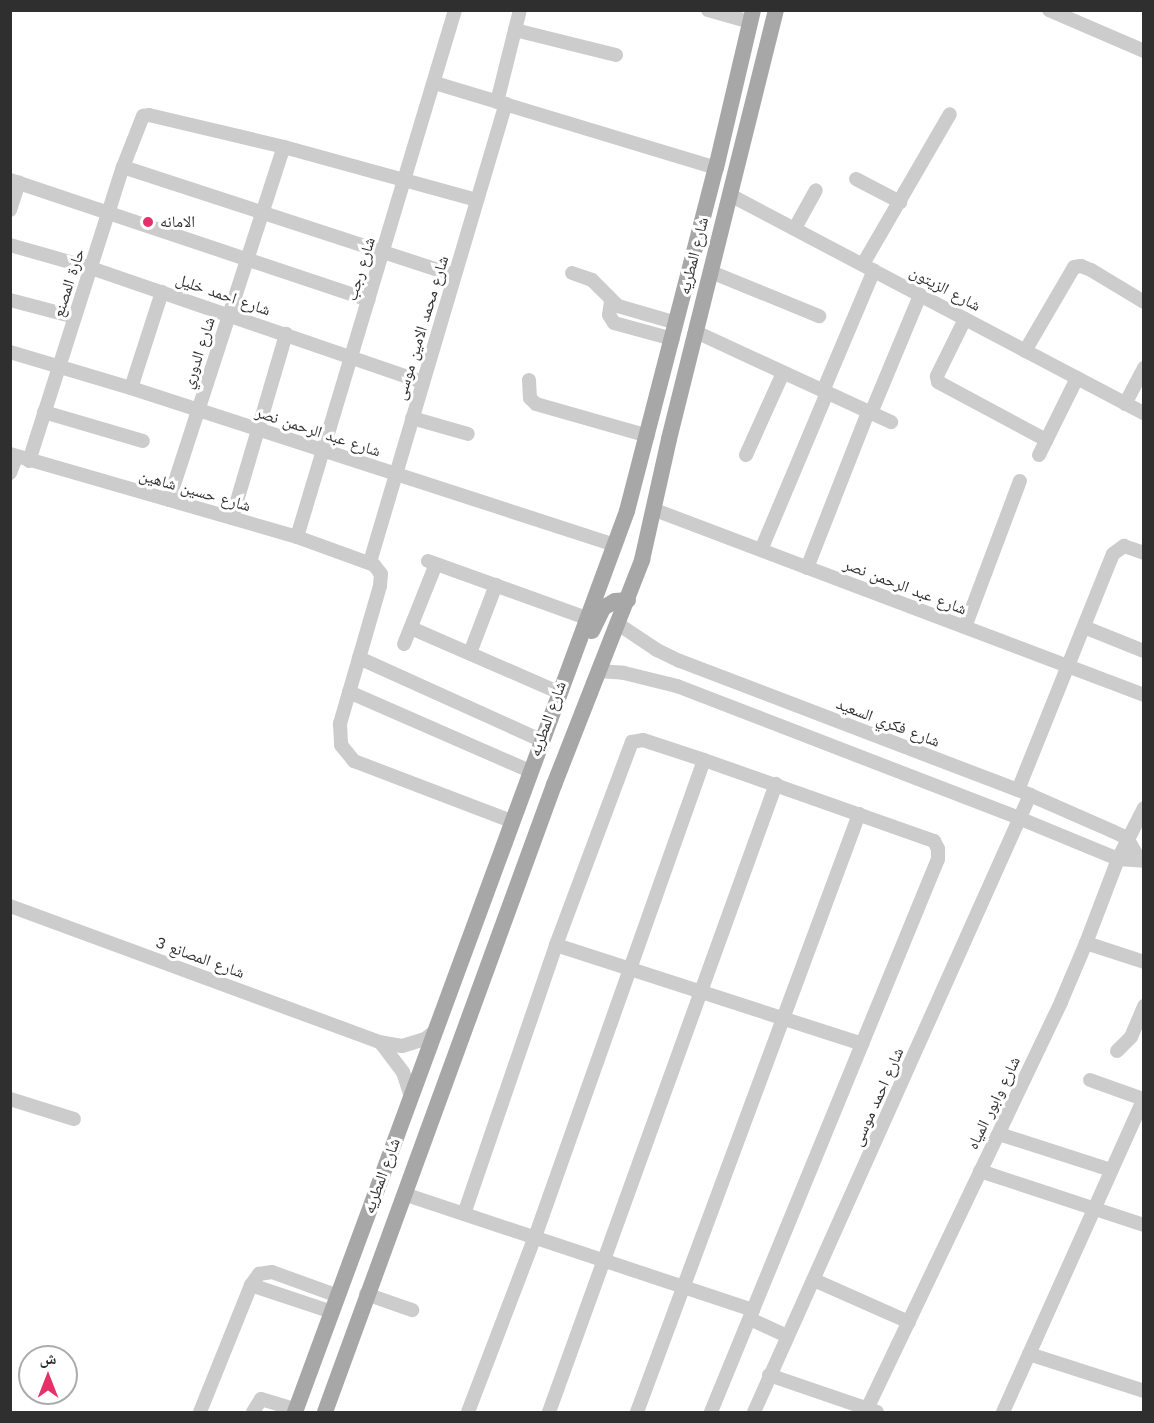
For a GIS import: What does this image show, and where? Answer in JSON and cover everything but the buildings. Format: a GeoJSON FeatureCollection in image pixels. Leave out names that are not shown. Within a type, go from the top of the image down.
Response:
{"type":"FeatureCollection","features":[{"type":"Feature","properties":{"kind":"main road","name":"شارع المطريه"},"geometry":{"type":"LineString","coordinates":[[325,1413],[366,1294],[598,671],[642,560],[669,439],[776,10]]}},
{"type":"Feature","properties":{"kind":"main road","name":"شارع المطريه"},"geometry":{"type":"LineString","coordinates":[[295,1411],[572,654],[613,548],[648,436],[716,168],[751,16]]}},
{"type":"Feature","properties":{"kind":"main road"},"geometry":{"type":"LineString","coordinates":[[613,548],[629,561],[642,560]]}},
{"type":"Feature","properties":{"kind":"main road"},"geometry":{"type":"LineString","coordinates":[[572,654],[584,648],[603,608],[615,601],[628,600]]}},
{"type":"Feature","properties":{"kind":"street","name":"شارع رجب"},"geometry":{"type":"LineString","coordinates":[[297,537],[435,83],[455,10]]}},
{"type":"Feature","properties":{"kind":"street","name":"شارع محمد الامين موسى"},"geometry":{"type":"LineString","coordinates":[[370,562],[394,474],[477,200],[501,103],[520,10]]}},
{"type":"Feature","properties":{"kind":"street"},"geometry":{"type":"LineString","coordinates":[[708,10],[751,16]]}},
{"type":"Feature","properties":{"kind":"street"},"geometry":{"type":"LineString","coordinates":[[1049,10],[1143,51]]}},
{"type":"Feature","properties":{"kind":"street"},"geometry":{"type":"LineString","coordinates":[[515,30],[616,56]]}},
{"type":"Feature","properties":{"kind":"street"},"geometry":{"type":"LineString","coordinates":[[435,83],[716,168]]}},
{"type":"Feature","properties":{"kind":"street"},"geometry":{"type":"LineString","coordinates":[[761,550],[825,392],[869,267],[900,202],[950,114]]}},
{"type":"Feature","properties":{"kind":"street","name":"حارة المصنع"},"geometry":{"type":"LineString","coordinates":[[10,473],[44,412],[123,167],[143,116],[150,115],[284,147]]}},
{"type":"Feature","properties":{"kind":"street"},"geometry":{"type":"LineString","coordinates":[[284,147],[477,200]]}},
{"type":"Feature","properties":{"kind":"street","name":"شارع الدوري"},"geometry":{"type":"LineString","coordinates":[[169,500],[284,147]]}},
{"type":"Feature","properties":{"kind":"street"},"geometry":{"type":"LineString","coordinates":[[123,167],[454,275]]}},
{"type":"Feature","properties":{"kind":"street"},"geometry":{"type":"LineString","coordinates":[[856,179],[900,202]]}},
{"type":"Feature","properties":{"kind":"street"},"geometry":{"type":"LineString","coordinates":[[10,210],[15,181],[368,300]]}},
{"type":"Feature","properties":{"kind":"street"},"geometry":{"type":"LineString","coordinates":[[795,228],[816,190]]}},
{"type":"Feature","properties":{"kind":"street","name":"شارع الزيتون"},"geometry":{"type":"LineString","coordinates":[[730,195],[1143,413]]}},
{"type":"Feature","properties":{"kind":"street","name":"شارع احمد خليل"},"geometry":{"type":"LineString","coordinates":[[10,245],[91,268],[422,382]]}},
{"type":"Feature","properties":{"kind":"street"},"geometry":{"type":"LineString","coordinates":[[1025,351],[1074,267],[1081,266],[1091,270],[1143,302]]}},
{"type":"Feature","properties":{"kind":"street"},"geometry":{"type":"LineString","coordinates":[[711,272],[819,316]]}},
{"type":"Feature","properties":{"kind":"street"},"geometry":{"type":"LineString","coordinates":[[572,273],[592,280],[618,306],[675,331]]}},
{"type":"Feature","properties":{"kind":"street"},"geometry":{"type":"LineString","coordinates":[[130,388],[162,292]]}},
{"type":"Feature","properties":{"kind":"street"},"geometry":{"type":"LineString","coordinates":[[807,568],[869,412],[920,295]]}},
{"type":"Feature","properties":{"kind":"street"},"geometry":{"type":"LineString","coordinates":[[10,300],[75,317]]}},
{"type":"Feature","properties":{"kind":"street"},"geometry":{"type":"LineString","coordinates":[[965,319],[937,376],[938,382],[1046,440]]}},
{"type":"Feature","properties":{"kind":"street"},"geometry":{"type":"LineString","coordinates":[[696,332],[891,422]]}},
{"type":"Feature","properties":{"kind":"street"},"geometry":{"type":"LineString","coordinates":[[232,518],[256,429],[286,334]]}},
{"type":"Feature","properties":{"kind":"street","name":"شارع عبد الرحمن نصر"},"geometry":{"type":"LineString","coordinates":[[10,352],[322,450],[613,548]]}},
{"type":"Feature","properties":{"kind":"street"},"geometry":{"type":"LineString","coordinates":[[1125,404],[1143,368]]}},
{"type":"Feature","properties":{"kind":"street"},"geometry":{"type":"LineString","coordinates":[[746,455],[783,373]]}},
{"type":"Feature","properties":{"kind":"street"},"geometry":{"type":"LineString","coordinates":[[1039,455],[1077,378]]}},
{"type":"Feature","properties":{"kind":"street"},"geometry":{"type":"LineString","coordinates":[[529,380],[530,398],[536,404],[648,436]]}},
{"type":"Feature","properties":{"kind":"street"},"geometry":{"type":"LineString","coordinates":[[44,412],[143,441]]}},
{"type":"Feature","properties":{"kind":"street"},"geometry":{"type":"LineString","coordinates":[[412,418],[468,434]]}},
{"type":"Feature","properties":{"kind":"street","name":"شارع حسين شاهين"},"geometry":{"type":"LineString","coordinates":[[18,457],[297,537],[370,562]]}},
{"type":"Feature","properties":{"kind":"street"},"geometry":{"type":"LineString","coordinates":[[965,627],[1020,481]]}},
{"type":"Feature","properties":{"kind":"street","name":"شارع عبد الرحمن نصر"},"geometry":{"type":"LineString","coordinates":[[655,510],[1143,694]]}},
{"type":"Feature","properties":{"kind":"street","name":"شارع احمد موسى"},"geometry":{"type":"LineString","coordinates":[[754,1413],[769,1375],[1021,819],[1024,793],[1068,666],[1115,550],[1124,546],[1143,553]]}},
{"type":"Feature","properties":{"kind":"street"},"geometry":{"type":"LineString","coordinates":[[370,562],[378,569],[381,580],[339,734],[346,754],[354,761],[512,821]]}},
{"type":"Feature","properties":{"kind":"street"},"geometry":{"type":"LineString","coordinates":[[404,644],[432,562],[586,618]]}},
{"type":"Feature","properties":{"kind":"street"},"geometry":{"type":"LineString","coordinates":[[470,653],[496,585]]}},
{"type":"Feature","properties":{"kind":"street","name":"شارع فكري السعيد"},"geometry":{"type":"LineString","coordinates":[[618,624],[657,651],[680,661],[1024,793],[1127,838]]}},
{"type":"Feature","properties":{"kind":"street"},"geometry":{"type":"LineString","coordinates":[[1084,627],[1143,651]]}},
{"type":"Feature","properties":{"kind":"street"},"geometry":{"type":"LineString","coordinates":[[411,628],[558,692]]}},
{"type":"Feature","properties":{"kind":"street"},"geometry":{"type":"LineString","coordinates":[[359,658],[541,740]]}},
{"type":"Feature","properties":{"kind":"street"},"geometry":{"type":"LineString","coordinates":[[598,671],[651,678],[677,686],[1021,819],[1118,859],[1141,860]]}},
{"type":"Feature","properties":{"kind":"street"},"geometry":{"type":"LineString","coordinates":[[349,692],[530,771]]}},
{"type":"Feature","properties":{"kind":"street"},"geometry":{"type":"LineString","coordinates":[[464,1214],[556,945],[632,742],[643,740],[776,784],[934,841],[938,849],[938,859],[711,1413]]}},
{"type":"Feature","properties":{"kind":"street"},"geometry":{"type":"LineString","coordinates":[[468,1413],[535,1237],[704,760]]}},
{"type":"Feature","properties":{"kind":"street"},"geometry":{"type":"LineString","coordinates":[[549,1413],[776,784]]}},
{"type":"Feature","properties":{"kind":"street","name":"شارع وابور المياه"},"geometry":{"type":"LineString","coordinates":[[872,1411],[909,1322],[999,1134],[1086,943],[1118,859],[1143,809]]}},
{"type":"Feature","properties":{"kind":"street"},"geometry":{"type":"LineString","coordinates":[[637,1413],[781,1018],[859,814]]}},
{"type":"Feature","properties":{"kind":"street"},"geometry":{"type":"LineString","coordinates":[[1127,838],[1141,860]]}},
{"type":"Feature","properties":{"kind":"street","name":"شارع المصانع 3"},"geometry":{"type":"LineString","coordinates":[[10,906],[379,1042],[402,1046],[425,1039],[434,1032]]}},
{"type":"Feature","properties":{"kind":"street"},"geometry":{"type":"LineString","coordinates":[[1086,943],[1143,962]]}},
{"type":"Feature","properties":{"kind":"street"},"geometry":{"type":"LineString","coordinates":[[556,945],[862,1044]]}},
{"type":"Feature","properties":{"kind":"street"},"geometry":{"type":"LineString","coordinates":[[1117,1051],[1131,1036],[1143,1006]]}},
{"type":"Feature","properties":{"kind":"street","name":"شارع المصانع 3"},"geometry":{"type":"LineString","coordinates":[[379,1042],[397,1060],[411,1096]]}},
{"type":"Feature","properties":{"kind":"street"},"geometry":{"type":"LineString","coordinates":[[1003,1413],[1143,1098],[1090,1080]]}},
{"type":"Feature","properties":{"kind":"street"},"geometry":{"type":"LineString","coordinates":[[10,1099],[74,1119]]}},
{"type":"Feature","properties":{"kind":"street"},"geometry":{"type":"LineString","coordinates":[[999,1134],[1111,1170]]}},
{"type":"Feature","properties":{"kind":"street"},"geometry":{"type":"LineString","coordinates":[[980,1171],[1143,1225]]}},
{"type":"Feature","properties":{"kind":"street"},"geometry":{"type":"LineString","coordinates":[[404,1194],[683,1287],[751,1314],[787,1336]]}},
{"type":"Feature","properties":{"kind":"street"},"geometry":{"type":"LineString","coordinates":[[200,1413],[251,1285],[259,1274],[272,1272],[338,1296]]}},
{"type":"Feature","properties":{"kind":"street"},"geometry":{"type":"LineString","coordinates":[[813,1280],[909,1322]]}},
{"type":"Feature","properties":{"kind":"street"},"geometry":{"type":"LineString","coordinates":[[251,1285],[332,1312]]}},
{"type":"Feature","properties":{"kind":"street"},"geometry":{"type":"LineString","coordinates":[[366,1294],[412,1310]]}},
{"type":"Feature","properties":{"kind":"street"},"geometry":{"type":"LineString","coordinates":[[807,1294],[811,1309]]}},
{"type":"Feature","properties":{"kind":"street"},"geometry":{"type":"LineString","coordinates":[[1029,1354],[1143,1391]]}},
{"type":"Feature","properties":{"kind":"street"},"geometry":{"type":"LineString","coordinates":[[769,1375],[872,1411]]}},
{"type":"Feature","properties":{"kind":"street"},"geometry":{"type":"LineString","coordinates":[[253,1413],[261,1399],[295,1411]]}},
{"type":"Feature","properties":{"kind":"place","name":"الامانه"},"geometry":{"type":"Point","coordinates":[148,222]}}]}
